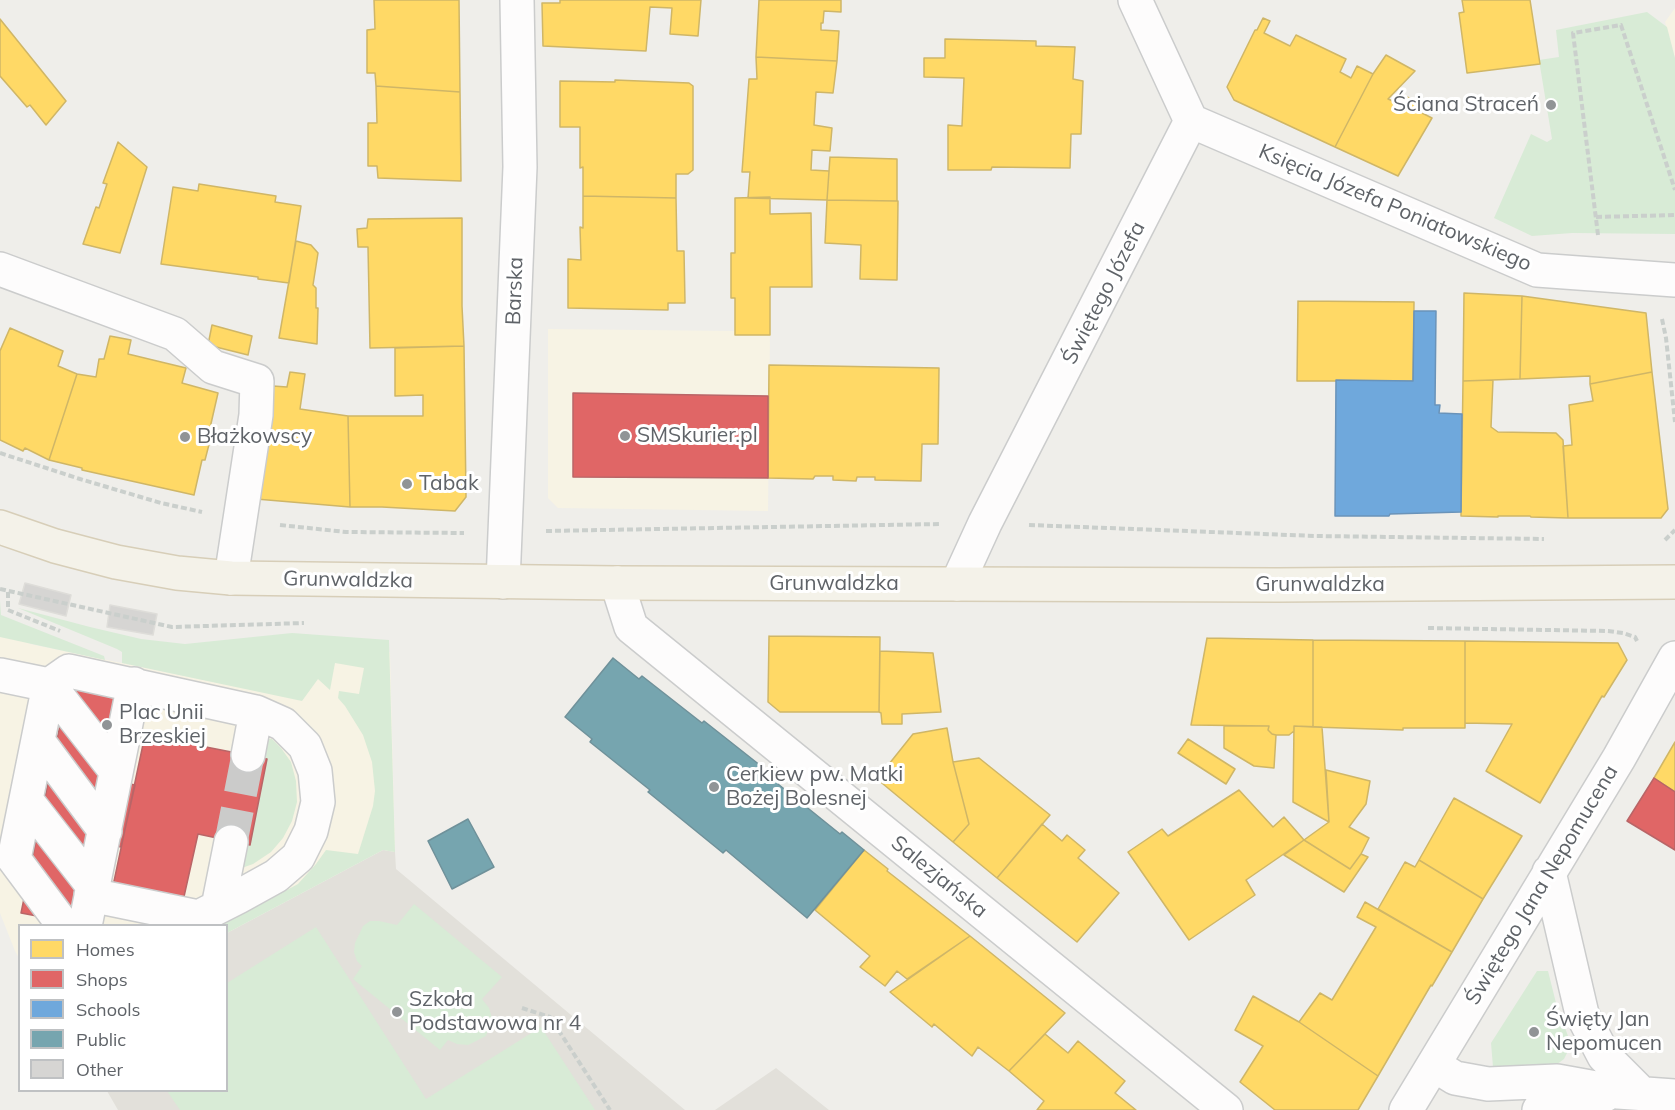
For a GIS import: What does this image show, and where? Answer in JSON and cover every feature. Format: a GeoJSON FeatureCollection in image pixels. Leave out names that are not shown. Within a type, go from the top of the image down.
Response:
{"type":"FeatureCollection","features":[{"type":"Feature","properties":{"kind":"main road","name":"Grunwaldzka"},"geometry":{"type":"LineString","coordinates":[[0,527],[55,546],[116,562],[177,573],[231,578],[617,584],[1289,585],[1675,582]]}},
{"type":"Feature","properties":{"kind":"street","name":"Barska"},"geometry":{"type":"LineString","coordinates":[[503,582],[520,167],[517,0]]}},
{"type":"Feature","properties":{"kind":"street"},"geometry":{"type":"LineString","coordinates":[[1136,0],[1191,120]]}},
{"type":"Feature","properties":{"kind":"street","name":"Księcia Józefa Poniatowskiego"},"geometry":{"type":"LineString","coordinates":[[1191,120],[1537,270],[1675,280]]}},
{"type":"Feature","properties":{"kind":"street","name":"Świętego Józefa"},"geometry":{"type":"LineString","coordinates":[[957,584],[1191,120]]}},
{"type":"Feature","properties":{"kind":"street"},"geometry":{"type":"LineString","coordinates":[[0,269],[175,334],[213,367],[257,381],[256,415],[231,578]]}},
{"type":"Feature","properties":{"kind":"street","name":"Salezjańska"},"geometry":{"type":"LineString","coordinates":[[617,584],[631,627],[1226,1110]]}},
{"type":"Feature","properties":{"kind":"street","name":"Świętego Jana Nepomucena"},"geometry":{"type":"LineString","coordinates":[[1406,1110],[1619,758],[1675,658]]}},
{"type":"Feature","properties":{"kind":"street"},"geometry":{"type":"LineString","coordinates":[[63,924],[14,859],[49,685],[69,671],[256,712],[283,724],[305,746],[315,771],[318,802],[311,831],[298,857],[276,876],[199,916],[90,902]]}},
{"type":"Feature","properties":{"kind":"street"},"geometry":{"type":"LineString","coordinates":[[0,675],[49,685],[117,771]]}},
{"type":"Feature","properties":{"kind":"street"},"geometry":{"type":"LineString","coordinates":[[90,902],[134,684]]}},
{"type":"Feature","properties":{"kind":"street"},"geometry":{"type":"LineString","coordinates":[[248,755],[256,712]]}},
{"type":"Feature","properties":{"kind":"street"},"geometry":{"type":"LineString","coordinates":[[38,741],[105,831]]}},
{"type":"Feature","properties":{"kind":"street"},"geometry":{"type":"LineString","coordinates":[[26,800],[90,902]]}},
{"type":"Feature","properties":{"kind":"street"},"geometry":{"type":"LineString","coordinates":[[199,916],[231,842]]}},
{"type":"Feature","properties":{"kind":"street"},"geometry":{"type":"LineString","coordinates":[[1549,872],[1582,1014],[1604,1056],[1630,1093]]}},
{"type":"Feature","properties":{"kind":"street"},"geometry":{"type":"LineString","coordinates":[[1434,1065],[1455,1078],[1488,1084],[1546,1102],[1557,1081],[1630,1093],[1675,1096]]}},
{"type":"Feature","properties":{"kind":"path"},"geometry":{"type":"LineString","coordinates":[[1599,242],[1573,33],[1621,25],[1675,190]]}},
{"type":"Feature","properties":{"kind":"path"},"geometry":{"type":"LineString","coordinates":[[1596,217],[1675,215]]}},
{"type":"Feature","properties":{"kind":"path"},"geometry":{"type":"LineString","coordinates":[[1661,316],[1666,338],[1675,422]]}},
{"type":"Feature","properties":{"kind":"path"},"geometry":{"type":"LineString","coordinates":[[505,532],[986,523],[1316,536],[1548,539]]}},
{"type":"Feature","properties":{"kind":"path"},"geometry":{"type":"LineString","coordinates":[[1665,540],[1675,530]]}},
{"type":"Feature","properties":{"kind":"path"},"geometry":{"type":"LineString","coordinates":[[0,589],[172,627],[315,623]]}},
{"type":"Feature","properties":{"kind":"path"},"geometry":{"type":"LineString","coordinates":[[1419,628],[1616,632],[1635,638],[1640,649]]}},
{"type":"Feature","properties":{"kind":"path"},"geometry":{"type":"LineString","coordinates":[[522,1008],[550,1017],[610,1110]]}},
{"type":"Feature","properties":{"kind":"shaded area"},"geometry":{"type":"Polygon","coordinates":[[[1675,8],[1675,58],[1665,22],[1675,8]]]}},
{"type":"Feature","properties":{"kind":"shaded area"},"geometry":{"type":"Polygon","coordinates":[[[548,329],[735,331],[735,335],[770,335],[768,511],[558,508],[548,498],[548,329]]]}},
{"type":"Feature","properties":{"kind":"shaded area"},"geometry":{"type":"Polygon","coordinates":[[[0,625],[30,644],[223,684],[390,652],[395,852],[383,850],[228,932],[228,924],[18,924],[18,956],[0,913],[0,625]]]}},
{"type":"Feature","properties":{"kind":"shaded area","name":"Szkoła Podstawowa nr 4"},"geometry":{"type":"Polygon","coordinates":[[[383,850],[395,852],[396,869],[685,1110],[118,1110],[108,1092],[228,1092],[228,932],[383,850]]]}},
{"type":"Feature","properties":{"kind":"shaded area"},"geometry":{"type":"Polygon","coordinates":[[[776,1068],[829,1110],[715,1110],[776,1068]]]}},
{"type":"Feature","properties":{"kind":"green space"},"geometry":{"type":"Polygon","coordinates":[[[1647,12],[1667,27],[1675,58],[1675,234],[1572,233],[1532,236],[1494,218],[1531,134],[1547,142],[1552,139],[1539,60],[1559,57],[1556,30],[1647,12]]]}},
{"type":"Feature","properties":{"kind":"green space"},"geometry":{"type":"Polygon","coordinates":[[[0,601],[1,615],[104,656],[105,660],[0,637],[0,601]]]}},
{"type":"Feature","properties":{"kind":"green space"},"geometry":{"type":"Polygon","coordinates":[[[18,608],[141,639],[185,644],[292,633],[389,640],[395,852],[383,850],[228,932],[228,924],[224,924],[298,884],[326,850],[358,854],[373,806],[375,791],[372,762],[363,735],[338,698],[339,691],[359,694],[364,668],[335,663],[330,690],[318,679],[302,701],[122,663],[122,652],[18,608]]]}},
{"type":"Feature","properties":{"kind":"green space"},"geometry":{"type":"Polygon","coordinates":[[[267,739],[272,739],[291,762],[296,781],[297,802],[292,821],[283,838],[271,852],[253,864],[239,869],[240,843],[250,845],[267,760],[261,758],[267,739]]]}},
{"type":"Feature","properties":{"kind":"green space"},"geometry":{"type":"Polygon","coordinates":[[[414,904],[502,977],[482,999],[489,1008],[492,1018],[486,1036],[468,1045],[448,1040],[440,1050],[353,979],[362,966],[357,961],[354,952],[355,943],[363,926],[370,921],[397,925],[414,904]]]}},
{"type":"Feature","properties":{"kind":"green space"},"geometry":{"type":"Polygon","coordinates":[[[316,927],[426,1099],[541,1027],[595,1110],[180,1110],[168,1092],[228,1092],[228,982],[316,927]]]}},
{"type":"Feature","properties":{"kind":"green space"},"geometry":{"type":"Polygon","coordinates":[[[1537,971],[1548,971],[1568,1036],[1569,1049],[1564,1059],[1546,1069],[1493,1067],[1491,1043],[1537,971]]]}},
{"type":"Feature","properties":{"kind":"building: Homes"},"geometry":{"type":"Polygon","coordinates":[[[374,0],[459,0],[460,92],[376,86],[375,73],[367,73],[367,30],[375,29],[374,0]]]}},
{"type":"Feature","properties":{"kind":"building: Homes"},"geometry":{"type":"Polygon","coordinates":[[[560,0],[701,0],[698,36],[670,34],[672,8],[650,7],[646,51],[543,46],[542,3],[560,3],[560,0]]]}},
{"type":"Feature","properties":{"kind":"building: Homes"},"geometry":{"type":"Polygon","coordinates":[[[759,0],[841,0],[841,12],[824,11],[823,23],[821,23],[821,30],[839,31],[837,61],[756,57],[759,0]]]}},
{"type":"Feature","properties":{"kind":"building: Homes"},"geometry":{"type":"Polygon","coordinates":[[[1462,0],[1530,0],[1540,64],[1467,73],[1459,13],[1464,12],[1462,0]]]}},
{"type":"Feature","properties":{"kind":"building: Homes"},"geometry":{"type":"Polygon","coordinates":[[[1263,18],[1270,21],[1264,33],[1290,46],[1296,35],[1346,59],[1340,72],[1351,78],[1357,66],[1373,74],[1335,147],[1234,100],[1227,87],[1263,18]]]}},
{"type":"Feature","properties":{"kind":"building: Homes"},"geometry":{"type":"Polygon","coordinates":[[[0,19],[66,101],[46,125],[30,105],[27,107],[0,76],[0,19]]]}},
{"type":"Feature","properties":{"kind":"building: Homes"},"geometry":{"type":"Polygon","coordinates":[[[945,39],[1036,41],[1036,46],[1075,47],[1073,79],[1083,81],[1081,134],[1071,134],[1070,168],[992,167],[991,170],[948,170],[948,125],[962,126],[964,78],[924,77],[924,58],[945,58],[945,39]]]}},
{"type":"Feature","properties":{"kind":"building: Homes"},"geometry":{"type":"Polygon","coordinates":[[[1386,55],[1415,71],[1388,99],[1395,102],[1398,93],[1425,105],[1422,113],[1432,118],[1398,176],[1335,147],[1373,74],[1386,55]]]}},
{"type":"Feature","properties":{"kind":"building: Homes"},"geometry":{"type":"Polygon","coordinates":[[[756,57],[837,61],[833,93],[816,92],[814,125],[832,128],[830,151],[812,150],[811,170],[829,171],[827,200],[748,198],[750,172],[742,172],[749,79],[757,79],[756,57]]]}},
{"type":"Feature","properties":{"kind":"building: Homes"},"geometry":{"type":"Polygon","coordinates":[[[615,80],[689,83],[693,86],[693,170],[688,174],[676,174],[676,198],[583,196],[580,127],[560,127],[560,81],[615,82],[615,80]]]}},
{"type":"Feature","properties":{"kind":"building: Homes"},"geometry":{"type":"Polygon","coordinates":[[[376,86],[460,92],[461,181],[378,178],[377,166],[368,166],[368,123],[377,123],[376,86]]]}},
{"type":"Feature","properties":{"kind":"building: Homes"},"geometry":{"type":"Polygon","coordinates":[[[118,142],[147,167],[120,253],[83,244],[96,207],[99,208],[107,184],[103,183],[118,142]]]}},
{"type":"Feature","properties":{"kind":"building: Homes"},"geometry":{"type":"Polygon","coordinates":[[[830,157],[897,159],[897,201],[827,200],[830,157]]]}},
{"type":"Feature","properties":{"kind":"building: Homes"},"geometry":{"type":"Polygon","coordinates":[[[199,184],[276,196],[275,202],[301,206],[289,283],[161,264],[173,187],[198,191],[199,184]]]}},
{"type":"Feature","properties":{"kind":"building: Homes"},"geometry":{"type":"Polygon","coordinates":[[[583,196],[676,198],[677,251],[684,251],[685,303],[668,303],[668,310],[568,308],[568,259],[581,260],[580,227],[583,228],[583,196]]]}},
{"type":"Feature","properties":{"kind":"building: Homes"},"geometry":{"type":"Polygon","coordinates":[[[770,197],[770,214],[811,213],[812,287],[770,287],[770,335],[735,335],[735,298],[731,298],[731,253],[735,253],[735,198],[770,197]]]}},
{"type":"Feature","properties":{"kind":"building: Homes"},"geometry":{"type":"Polygon","coordinates":[[[827,200],[898,201],[897,280],[860,279],[861,245],[825,243],[827,200]]]}},
{"type":"Feature","properties":{"kind":"building: Homes"},"geometry":{"type":"Polygon","coordinates":[[[462,218],[464,346],[370,348],[368,247],[358,247],[357,229],[367,228],[368,219],[462,218]]]}},
{"type":"Feature","properties":{"kind":"building: Homes"},"geometry":{"type":"Polygon","coordinates":[[[296,241],[311,245],[318,253],[313,285],[316,288],[316,308],[318,308],[317,344],[279,338],[296,241]]]}},
{"type":"Feature","properties":{"kind":"building: Homes"},"geometry":{"type":"Polygon","coordinates":[[[1464,293],[1522,296],[1520,379],[1463,381],[1464,293]]]}},
{"type":"Feature","properties":{"kind":"building: Homes"},"geometry":{"type":"Polygon","coordinates":[[[1522,296],[1646,313],[1652,372],[1590,384],[1590,376],[1520,379],[1522,296]]]}},
{"type":"Feature","properties":{"kind":"building: Homes"},"geometry":{"type":"Polygon","coordinates":[[[1298,301],[1414,302],[1413,381],[1297,381],[1298,301]]]}},
{"type":"Feature","properties":{"kind":"building: Homes"},"geometry":{"type":"Polygon","coordinates":[[[212,325],[252,336],[248,355],[208,345],[212,325]]]}},
{"type":"Feature","properties":{"kind":"building: Homes"},"geometry":{"type":"Polygon","coordinates":[[[10,328],[63,351],[58,366],[77,374],[49,460],[25,448],[23,451],[0,440],[0,351],[10,328]]]}},
{"type":"Feature","properties":{"kind":"building: Homes"},"geometry":{"type":"Polygon","coordinates":[[[110,336],[131,340],[128,354],[186,368],[182,383],[218,393],[210,428],[213,429],[205,460],[202,460],[194,495],[82,470],[82,468],[49,460],[77,374],[96,377],[99,359],[104,359],[110,336]]]}},
{"type":"Feature","properties":{"kind":"building: Homes"},"geometry":{"type":"Polygon","coordinates":[[[464,346],[466,497],[455,511],[350,507],[348,416],[423,416],[423,395],[395,396],[395,348],[464,346]]]}},
{"type":"Feature","properties":{"kind":"building: Homes"},"geometry":{"type":"Polygon","coordinates":[[[769,365],[939,368],[938,444],[922,444],[921,481],[875,480],[875,477],[857,477],[856,481],[833,480],[833,476],[815,476],[813,479],[768,478],[769,365]]]}},
{"type":"Feature","properties":{"kind":"building: Homes"},"geometry":{"type":"Polygon","coordinates":[[[290,372],[305,374],[300,409],[348,416],[350,507],[256,499],[273,386],[287,387],[290,372]]]}},
{"type":"Feature","properties":{"kind":"building: Homes"},"geometry":{"type":"Polygon","coordinates":[[[1652,372],[1668,509],[1661,518],[1568,518],[1563,446],[1572,445],[1569,405],[1593,401],[1590,384],[1652,372]]]}},
{"type":"Feature","properties":{"kind":"building: Homes"},"geometry":{"type":"Polygon","coordinates":[[[1493,380],[1491,427],[1498,432],[1556,433],[1563,440],[1568,518],[1461,516],[1463,381],[1493,380]]]}},
{"type":"Feature","properties":{"kind":"building: Homes"},"geometry":{"type":"Polygon","coordinates":[[[769,636],[880,637],[879,712],[780,712],[768,702],[769,636]]]}},
{"type":"Feature","properties":{"kind":"building: Homes"},"geometry":{"type":"Polygon","coordinates":[[[1207,638],[1313,640],[1313,727],[1294,726],[1294,731],[1289,735],[1276,735],[1268,730],[1269,726],[1191,725],[1207,638]]]}},
{"type":"Feature","properties":{"kind":"building: Homes"},"geometry":{"type":"Polygon","coordinates":[[[1313,640],[1465,641],[1465,728],[1403,728],[1403,730],[1313,727],[1313,640]]]}},
{"type":"Feature","properties":{"kind":"building: Homes"},"geometry":{"type":"Polygon","coordinates":[[[1465,641],[1618,643],[1627,660],[1604,697],[1602,696],[1540,803],[1486,771],[1512,724],[1465,723],[1465,641]]]}},
{"type":"Feature","properties":{"kind":"building: Homes"},"geometry":{"type":"Polygon","coordinates":[[[880,651],[933,653],[941,712],[902,714],[902,724],[882,724],[879,712],[880,651]]]}},
{"type":"Feature","properties":{"kind":"building: Homes"},"geometry":{"type":"Polygon","coordinates":[[[1224,726],[1269,726],[1268,730],[1276,735],[1274,768],[1254,766],[1224,748],[1224,726]]]}},
{"type":"Feature","properties":{"kind":"building: Homes"},"geometry":{"type":"Polygon","coordinates":[[[1294,726],[1322,727],[1329,822],[1293,802],[1294,726]]]}},
{"type":"Feature","properties":{"kind":"building: Homes"},"geometry":{"type":"Polygon","coordinates":[[[947,728],[969,824],[953,842],[877,779],[913,734],[947,728]]]}},
{"type":"Feature","properties":{"kind":"building: Homes"},"geometry":{"type":"Polygon","coordinates":[[[1188,739],[1235,769],[1226,784],[1178,753],[1188,739]]]}},
{"type":"Feature","properties":{"kind":"building: Homes"},"geometry":{"type":"Polygon","coordinates":[[[1675,742],[1675,792],[1654,778],[1675,742]]]}},
{"type":"Feature","properties":{"kind":"building: Homes"},"geometry":{"type":"Polygon","coordinates":[[[979,758],[1050,815],[997,878],[953,842],[969,824],[953,762],[979,758]]]}},
{"type":"Feature","properties":{"kind":"building: Homes"},"geometry":{"type":"Polygon","coordinates":[[[1326,770],[1370,781],[1366,804],[1349,827],[1369,838],[1350,869],[1304,840],[1329,822],[1326,770]]]}},
{"type":"Feature","properties":{"kind":"building: Homes"},"geometry":{"type":"Polygon","coordinates":[[[1239,790],[1273,827],[1284,817],[1304,840],[1246,880],[1255,895],[1189,940],[1128,852],[1162,829],[1168,836],[1239,790]]]}},
{"type":"Feature","properties":{"kind":"building: Homes"},"geometry":{"type":"Polygon","coordinates":[[[1454,798],[1522,836],[1483,899],[1419,860],[1454,798]]]}},
{"type":"Feature","properties":{"kind":"building: Homes"},"geometry":{"type":"Polygon","coordinates":[[[1042,824],[1062,841],[1067,835],[1085,850],[1078,858],[1119,893],[1077,942],[997,878],[1042,824]]]}},
{"type":"Feature","properties":{"kind":"building: Homes"},"geometry":{"type":"Polygon","coordinates":[[[1304,840],[1350,869],[1361,854],[1368,857],[1344,892],[1284,855],[1304,840]]]}},
{"type":"Feature","properties":{"kind":"building: Homes"},"geometry":{"type":"Polygon","coordinates":[[[864,850],[888,869],[887,871],[970,936],[907,979],[897,971],[885,986],[860,967],[870,956],[815,910],[864,850]]]}},
{"type":"Feature","properties":{"kind":"building: Homes"},"geometry":{"type":"Polygon","coordinates":[[[1419,860],[1483,899],[1452,952],[1378,909],[1405,862],[1415,867],[1419,860]]]}},
{"type":"Feature","properties":{"kind":"building: Homes"},"geometry":{"type":"Polygon","coordinates":[[[1365,902],[1452,952],[1378,1076],[1299,1022],[1320,993],[1332,1000],[1376,927],[1357,917],[1365,902]]]}},
{"type":"Feature","properties":{"kind":"building: Homes"},"geometry":{"type":"Polygon","coordinates":[[[970,936],[1065,1013],[1009,1071],[978,1047],[972,1056],[934,1024],[932,1027],[890,992],[970,936]]]}},
{"type":"Feature","properties":{"kind":"building: Homes"},"geometry":{"type":"Polygon","coordinates":[[[1253,996],[1299,1022],[1378,1076],[1358,1110],[1275,1110],[1240,1082],[1263,1046],[1235,1030],[1253,996]]]}},
{"type":"Feature","properties":{"kind":"building: Homes"},"geometry":{"type":"Polygon","coordinates":[[[1045,1034],[1068,1053],[1078,1041],[1125,1081],[1115,1093],[1136,1110],[1037,1110],[1044,1101],[1009,1071],[1045,1034]]]}},
{"type":"Feature","properties":{"kind":"building: Shops"},"geometry":{"type":"Polygon","coordinates":[[[573,393],[768,396],[768,478],[573,477],[573,393]]]}},
{"type":"Feature","properties":{"kind":"building: Shops"},"geometry":{"type":"Polygon","coordinates":[[[69,682],[117,693],[100,778],[135,785],[121,847],[91,841],[74,923],[21,913],[69,682]]]}},
{"type":"Feature","properties":{"kind":"building: Shops"},"geometry":{"type":"Polygon","coordinates":[[[145,735],[267,759],[250,845],[198,834],[183,901],[113,886],[145,735]]]}},
{"type":"Feature","properties":{"kind":"building: Shops"},"geometry":{"type":"Polygon","coordinates":[[[1654,778],[1675,792],[1675,850],[1627,821],[1654,778]]]}},
{"type":"Feature","properties":{"kind":"building: Schools"},"geometry":{"type":"Polygon","coordinates":[[[1414,311],[1436,311],[1435,405],[1440,405],[1439,413],[1462,414],[1461,512],[1335,516],[1336,380],[1413,381],[1414,311]]]}},
{"type":"Feature","properties":{"kind":"building: Public","name":"Cerkiew pw. Matki Bożej Bolesnej"},"geometry":{"type":"Polygon","coordinates":[[[613,658],[639,679],[642,676],[702,723],[704,721],[780,781],[778,784],[840,834],[842,832],[864,850],[807,918],[726,850],[723,853],[648,792],[650,790],[590,742],[592,739],[565,717],[613,658]]]}},
{"type":"Feature","properties":{"kind":"building: Public"},"geometry":{"type":"Polygon","coordinates":[[[468,819],[494,867],[452,889],[428,841],[468,819]]]}},
{"type":"Feature","properties":{"kind":"building: Other"},"geometry":{"type":"Polygon","coordinates":[[[25,583],[71,595],[66,616],[19,604],[25,583]]]}},
{"type":"Feature","properties":{"kind":"building: Other"},"geometry":{"type":"Polygon","coordinates":[[[110,605],[157,614],[153,635],[107,627],[110,605]]]}},
{"type":"Feature","properties":{"kind":"tunnel"},"geometry":{"type":"LineString","coordinates":[[231,842],[248,755]]}},
{"type":"Feature","properties":{"kind":"place","name":"Ściana Straceń"},"geometry":{"type":"Point","coordinates":[1551,105]}},
{"type":"Feature","properties":{"kind":"place","name":"SMSkurier.pl"},"geometry":{"type":"Point","coordinates":[625,436]}},
{"type":"Feature","properties":{"kind":"place","name":"Błażkowscy"},"geometry":{"type":"Point","coordinates":[185,437]}},
{"type":"Feature","properties":{"kind":"place","name":"Tabak"},"geometry":{"type":"Point","coordinates":[407,484]}},
{"type":"Feature","properties":{"kind":"place","name":"Plac Unii Brzeskiej"},"geometry":{"type":"Point","coordinates":[107,725]}},
{"type":"Feature","properties":{"kind":"place","name":"Cerkiew pw. Matki Bożej Bolesnej"},"geometry":{"type":"Point","coordinates":[714,787]}},
{"type":"Feature","properties":{"kind":"place","name":"Szkoła Podstawowa nr 4"},"geometry":{"type":"Point","coordinates":[397,1012]}},
{"type":"Feature","properties":{"kind":"place","name":"Święty Jan Nepomucen"},"geometry":{"type":"Point","coordinates":[1534,1032]}}]}
